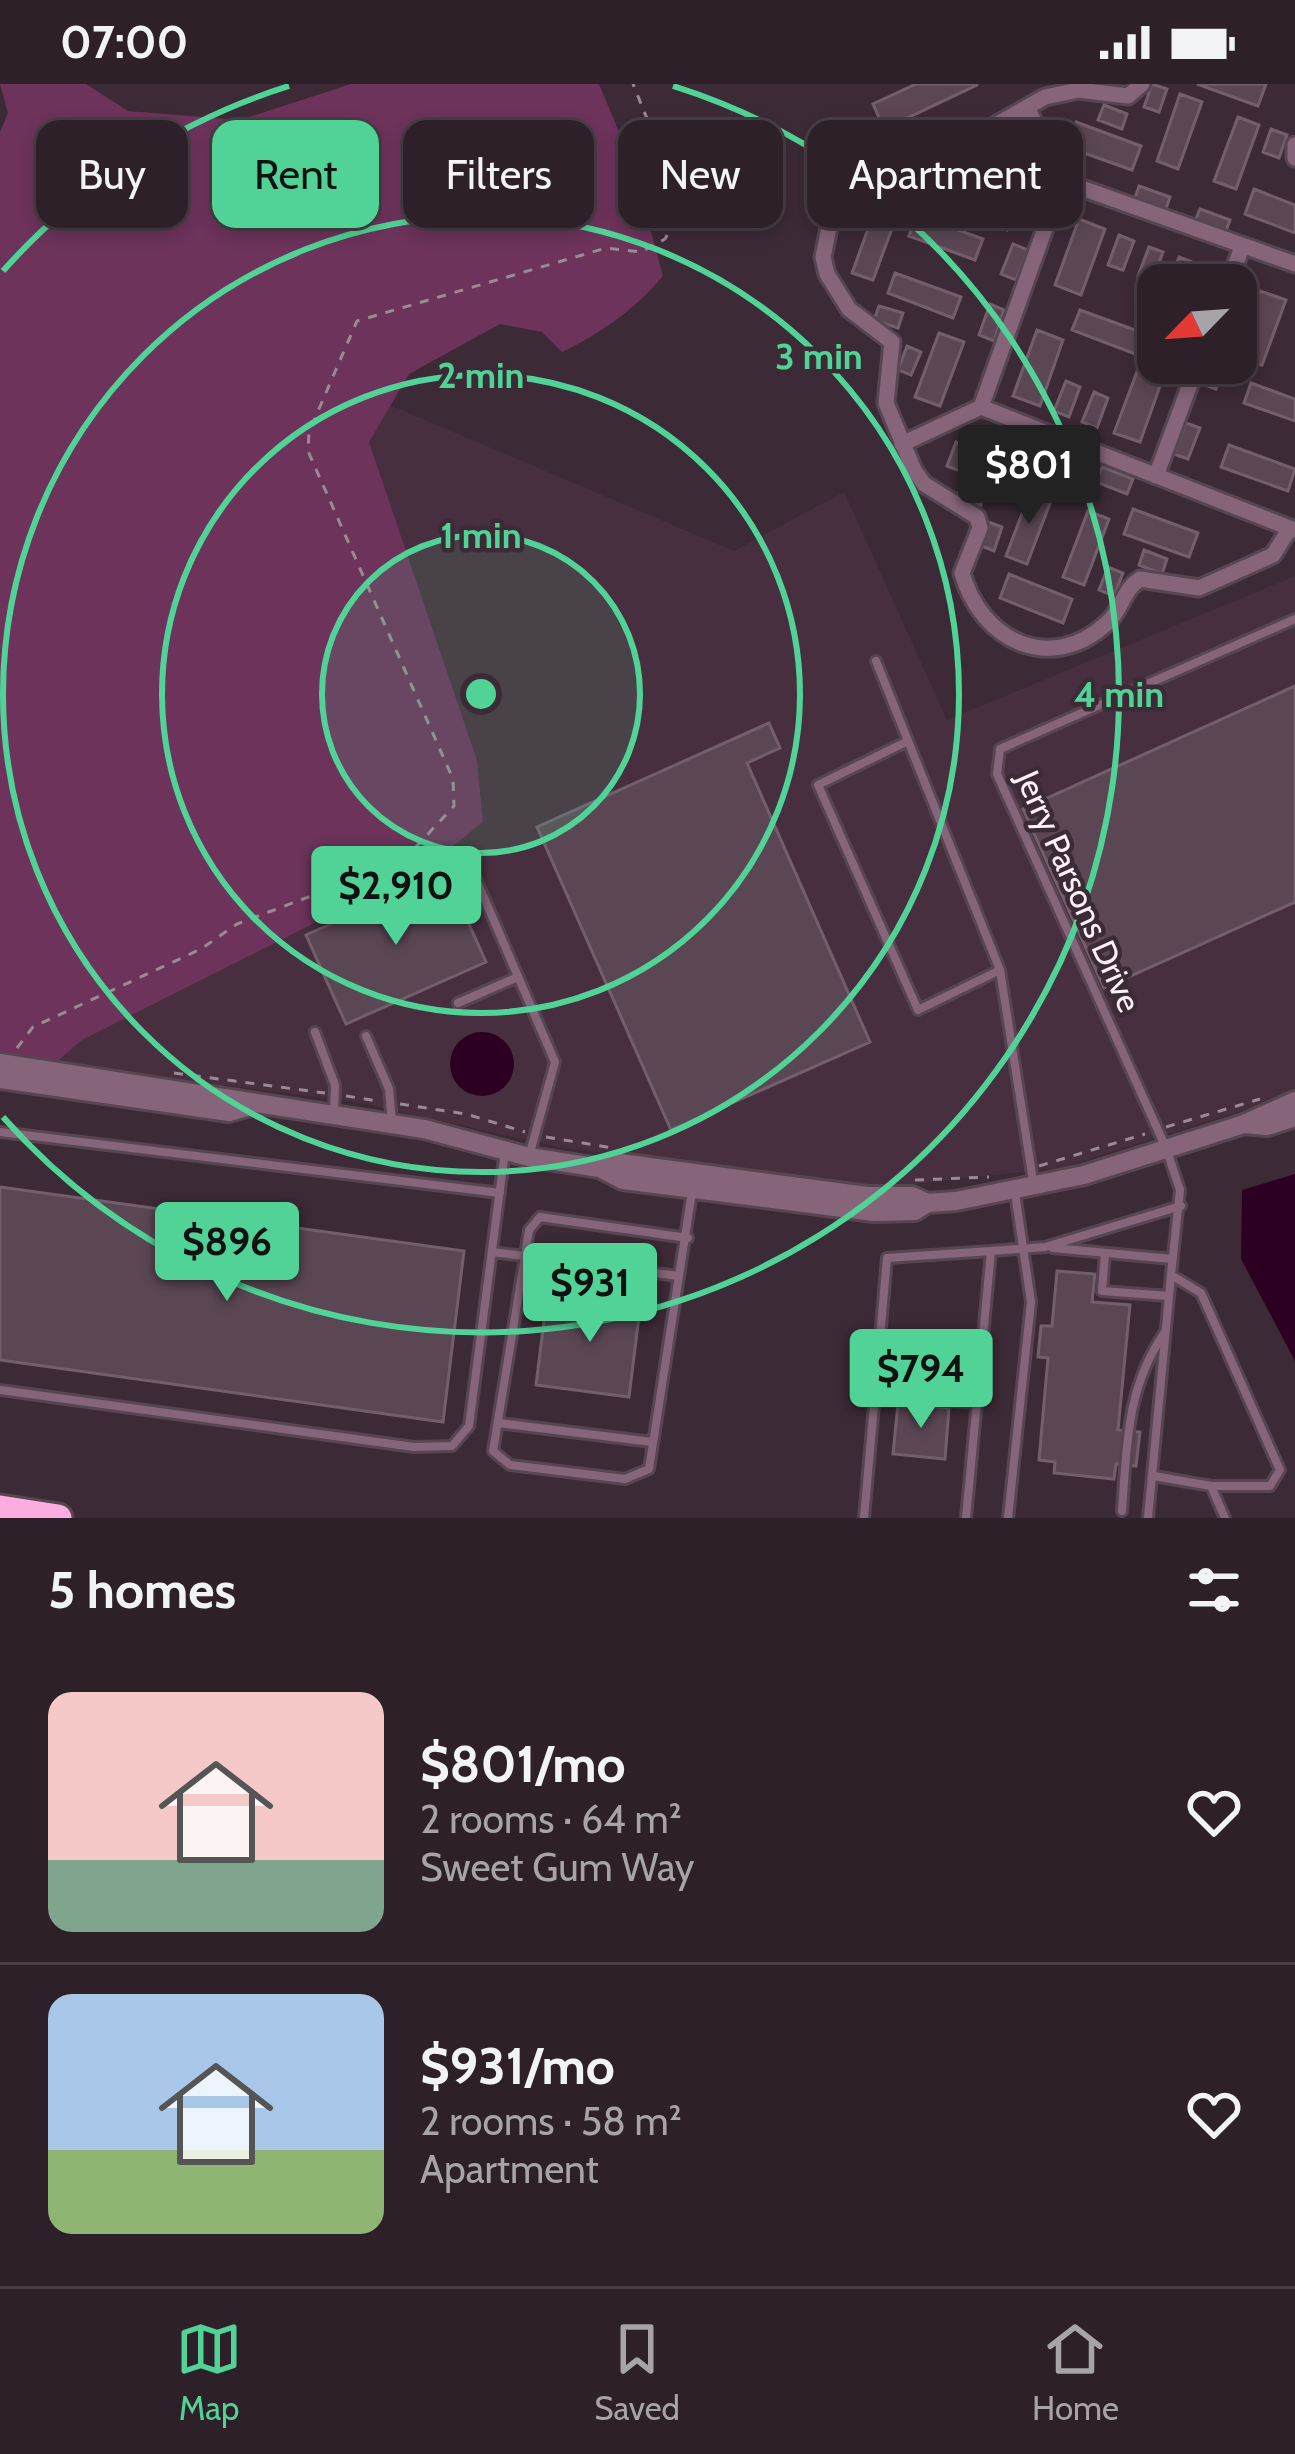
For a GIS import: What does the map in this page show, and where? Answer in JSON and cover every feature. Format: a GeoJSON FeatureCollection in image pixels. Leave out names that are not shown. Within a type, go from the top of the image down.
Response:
{"type":"FeatureCollection","features":[{"type":"Feature","properties":{"kind":"highway"},"geometry":{"type":"LineString","coordinates":[[0,1509],[58,1518]]}},
{"type":"Feature","properties":{"kind":"street"},"geometry":{"type":"LineString","coordinates":[[981,407],[1293,529],[1273,555],[1199,588],[1140,579],[1126,588],[1113,619],[1084,642],[1047,650],[988,625],[965,582],[964,564],[980,528],[977,518],[924,484],[886,404],[892,343],[849,309],[824,264],[830,223],[864,180],[897,165],[952,175],[972,159],[985,130],[1027,107],[1063,92],[1128,96],[1142,84]]}},
{"type":"Feature","properties":{"kind":"street"},"geometry":{"type":"LineString","coordinates":[[1027,107],[1033,120]]}},
{"type":"Feature","properties":{"kind":"street"},"geometry":{"type":"LineString","coordinates":[[1295,145],[1295,158]]}},
{"type":"Feature","properties":{"kind":"street"},"geometry":{"type":"LineString","coordinates":[[1083,189],[1295,263]]}},
{"type":"Feature","properties":{"kind":"street"},"geometry":{"type":"LineString","coordinates":[[902,444],[981,407],[1045,228]]}},
{"type":"Feature","properties":{"kind":"street"},"geometry":{"type":"LineString","coordinates":[[1236,264],[1242,248]]}},
{"type":"Feature","properties":{"kind":"street"},"geometry":{"type":"LineString","coordinates":[[1156,476],[1190,384]]}},
{"type":"Feature","properties":{"kind":"street"},"geometry":{"type":"LineString","coordinates":[[2,1068],[230,1094],[250,1106],[392,1124],[529,1157],[600,1168],[623,1180],[912,1196],[927,1203],[1027,1183],[1163,1139],[1244,1124],[1295,1101]]}},
{"type":"Feature","properties":{"kind":"street"},"geometry":{"type":"LineString","coordinates":[[1244,1124],[1267,1126],[1295,1117]]}},
{"type":"Feature","properties":{"kind":"lane","name":"Jerry Parsons Drive"},"geometry":{"type":"LineString","coordinates":[[1180,1206],[1163,1139],[997,774],[1000,749],[1295,619]]}},
{"type":"Feature","properties":{"kind":"lane"},"geometry":{"type":"LineString","coordinates":[[876,661],[1000,970],[1027,1183],[1022,1248],[1031,1302],[1008,1518]]}},
{"type":"Feature","properties":{"kind":"lane"},"geometry":{"type":"LineString","coordinates":[[908,741],[818,784],[918,1010],[1000,970]]}},
{"type":"Feature","properties":{"kind":"lane"},"geometry":{"type":"LineString","coordinates":[[472,871],[555,1062],[529,1157]]}},
{"type":"Feature","properties":{"kind":"lane"},"geometry":{"type":"LineString","coordinates":[[458,1003],[518,977]]}},
{"type":"Feature","properties":{"kind":"lane"},"geometry":{"type":"LineString","coordinates":[[315,1031],[336,1095],[334,1117]]}},
{"type":"Feature","properties":{"kind":"lane"},"geometry":{"type":"LineString","coordinates":[[366,1036],[392,1102],[392,1124]]}},
{"type":"Feature","properties":{"kind":"lane"},"geometry":{"type":"LineString","coordinates":[[0,1132],[500,1193]]}},
{"type":"Feature","properties":{"kind":"lane"},"geometry":{"type":"LineString","coordinates":[[0,1390],[440,1450],[452,1446],[469,1426],[505,1151]]}},
{"type":"Feature","properties":{"kind":"lane"},"geometry":{"type":"LineString","coordinates":[[688,1238],[540,1217],[529,1230],[493,1450],[510,1465],[626,1479],[649,1469],[688,1238],[693,1181]]}},
{"type":"Feature","properties":{"kind":"lane"},"geometry":{"type":"LineString","coordinates":[[1046,1247],[1180,1206],[1148,1518]]}},
{"type":"Feature","properties":{"kind":"lane"},"geometry":{"type":"LineString","coordinates":[[864,1518],[887,1258],[1046,1247],[1172,1259]]}},
{"type":"Feature","properties":{"kind":"lane"},"geometry":{"type":"LineString","coordinates":[[966,1518],[991,1251]]}},
{"type":"Feature","properties":{"kind":"lane"},"geometry":{"type":"LineString","coordinates":[[492,1252],[678,1276]]}},
{"type":"Feature","properties":{"kind":"lane"},"geometry":{"type":"LineString","coordinates":[[1105,1254],[1102,1291],[1169,1296]]}},
{"type":"Feature","properties":{"kind":"lane"},"geometry":{"type":"LineString","coordinates":[[1154,1476],[1211,1486],[1270,1486],[1280,1469],[1201,1294],[1171,1275]]}},
{"type":"Feature","properties":{"kind":"lane"},"geometry":{"type":"LineString","coordinates":[[1122,1510],[1131,1398],[1147,1358],[1166,1331]]}},
{"type":"Feature","properties":{"kind":"lane"},"geometry":{"type":"LineString","coordinates":[[875,1396],[976,1403]]}},
{"type":"Feature","properties":{"kind":"lane"},"geometry":{"type":"LineString","coordinates":[[499,1423],[652,1442]]}},
{"type":"Feature","properties":{"kind":"lane"},"geometry":{"type":"LineString","coordinates":[[1211,1486],[1225,1518]]}},
{"type":"Feature","properties":{"kind":"path"},"geometry":{"type":"LineString","coordinates":[[2,1068],[33,1027],[202,949],[237,924],[372,873],[415,848],[454,806],[453,779],[308,451],[309,432],[357,321],[606,248],[641,252],[664,239],[690,196],[688,176],[650,126],[633,84]]}},
{"type":"Feature","properties":{"kind":"path"},"geometry":{"type":"LineString","coordinates":[[168,1072],[466,1114],[536,1135],[630,1150]]}},
{"type":"Feature","properties":{"kind":"path"},"geometry":{"type":"LineString","coordinates":[[907,1180],[1001,1176],[1027,1183],[1163,1139],[1272,1094]]}},
{"type":"Feature","properties":{"kind":"shaded area"},"geometry":{"type":"Polygon","coordinates":[[[0,84],[86,84],[128,111],[240,120],[351,84],[599,84],[618,130],[618,228],[650,228],[663,276],[617,319],[562,352],[542,332],[500,324],[409,374],[369,442],[477,760],[483,822],[428,866],[82,1040],[55,1063],[0,1059],[0,132],[8,113],[0,84]]]}},
{"type":"Feature","properties":{"kind":"shaded area"},"geometry":{"type":"Polygon","coordinates":[[[390,405],[734,551],[844,492],[947,720],[1295,576],[1295,1094],[1064,1167],[870,1189],[553,1146],[362,1103],[55,1063],[81,1040],[428,866],[483,822],[477,760],[369,442],[390,405]]]}},
{"type":"Feature","properties":{"kind":"shaded area"},"geometry":{"type":"Polygon","coordinates":[[[482,1032],[504,1042],[514,1064],[504,1086],[482,1096],[460,1086],[450,1064],[460,1042],[482,1032]]]}},
{"type":"Feature","properties":{"kind":"shaded area"},"geometry":{"type":"Polygon","coordinates":[[[1295,1174],[1295,1361],[1241,1259],[1242,1190],[1295,1174]]]}},
{"type":"Feature","properties":{"kind":"building"},"geometry":{"type":"Polygon","coordinates":[[[916,84],[977,84],[903,120],[880,120],[873,104],[916,84]]]}},
{"type":"Feature","properties":{"kind":"building"},"geometry":{"type":"Polygon","coordinates":[[[1152,84],[1167,89],[1159,112],[1144,107],[1152,84]]]}},
{"type":"Feature","properties":{"kind":"building"},"geometry":{"type":"Polygon","coordinates":[[[1197,84],[1266,84],[1258,106],[1197,84]]]}},
{"type":"Feature","properties":{"kind":"building"},"geometry":{"type":"Polygon","coordinates":[[[1180,94],[1202,102],[1178,169],[1157,161],[1180,94]]]}},
{"type":"Feature","properties":{"kind":"building"},"geometry":{"type":"Polygon","coordinates":[[[1104,105],[1127,114],[1122,129],[1098,120],[1104,105]]]}},
{"type":"Feature","properties":{"kind":"building"},"geometry":{"type":"Polygon","coordinates":[[[1238,117],[1259,125],[1236,189],[1214,181],[1238,117]]]}},
{"type":"Feature","properties":{"kind":"building"},"geometry":{"type":"Polygon","coordinates":[[[1083,125],[1141,146],[1132,170],[1083,153],[1083,125]]]}},
{"type":"Feature","properties":{"kind":"building"},"geometry":{"type":"Polygon","coordinates":[[[1271,129],[1287,135],[1279,158],[1263,152],[1271,129]]]}},
{"type":"Feature","properties":{"kind":"building"},"geometry":{"type":"Polygon","coordinates":[[[1139,186],[1170,197],[1165,212],[1134,201],[1139,186]]]}},
{"type":"Feature","properties":{"kind":"building"},"geometry":{"type":"Polygon","coordinates":[[[1254,189],[1295,205],[1295,233],[1245,214],[1254,189]]]}},
{"type":"Feature","properties":{"kind":"building"},"geometry":{"type":"Polygon","coordinates":[[[1200,209],[1230,220],[1225,234],[1194,223],[1200,209]]]}},
{"type":"Feature","properties":{"kind":"building"},"geometry":{"type":"Polygon","coordinates":[[[1083,221],[1105,229],[1081,295],[1055,285],[1076,228],[1083,228],[1083,221]]]}},
{"type":"Feature","properties":{"kind":"building"},"geometry":{"type":"Polygon","coordinates":[[[868,228],[892,228],[873,280],[852,273],[868,228]]]}},
{"type":"Feature","properties":{"kind":"building"},"geometry":{"type":"Polygon","coordinates":[[[912,228],[952,228],[983,239],[975,260],[909,236],[912,228]]]}},
{"type":"Feature","properties":{"kind":"building"},"geometry":{"type":"Polygon","coordinates":[[[1119,235],[1134,241],[1123,270],[1108,265],[1119,235]]]}},
{"type":"Feature","properties":{"kind":"building"},"geometry":{"type":"Polygon","coordinates":[[[1013,244],[1028,250],[1016,280],[1001,274],[1013,244]]]}},
{"type":"Feature","properties":{"kind":"building"},"geometry":{"type":"Polygon","coordinates":[[[1149,247],[1163,252],[1159,264],[1143,264],[1149,247]]]}},
{"type":"Feature","properties":{"kind":"building"},"geometry":{"type":"Polygon","coordinates":[[[895,273],[961,297],[953,318],[888,293],[895,273]]]}},
{"type":"Feature","properties":{"kind":"building"},"geometry":{"type":"Polygon","coordinates":[[[1260,291],[1286,300],[1262,365],[1257,363],[1260,291]]]}},
{"type":"Feature","properties":{"kind":"building"},"geometry":{"type":"Polygon","coordinates":[[[990,304],[1004,310],[994,341],[979,335],[990,304]]]}},
{"type":"Feature","properties":{"kind":"building"},"geometry":{"type":"Polygon","coordinates":[[[879,306],[903,313],[898,328],[874,320],[879,306]]]}},
{"type":"Feature","properties":{"kind":"building"},"geometry":{"type":"Polygon","coordinates":[[[1080,310],[1137,331],[1137,355],[1072,330],[1080,310]]]}},
{"type":"Feature","properties":{"kind":"building"},"geometry":{"type":"Polygon","coordinates":[[[1037,330],[1063,340],[1040,406],[1013,396],[1037,330]]]}},
{"type":"Feature","properties":{"kind":"building"},"geometry":{"type":"Polygon","coordinates":[[[939,333],[964,342],[940,406],[915,397],[939,333]]]}},
{"type":"Feature","properties":{"kind":"building"},"geometry":{"type":"Polygon","coordinates":[[[907,346],[921,352],[911,375],[898,370],[907,346]]]}},
{"type":"Feature","properties":{"kind":"building"},"geometry":{"type":"Polygon","coordinates":[[[1137,372],[1137,384],[1161,384],[1140,442],[1114,433],[1137,372]]]}},
{"type":"Feature","properties":{"kind":"building"},"geometry":{"type":"Polygon","coordinates":[[[1066,381],[1080,387],[1069,417],[1054,411],[1066,381]]]}},
{"type":"Feature","properties":{"kind":"building"},"geometry":{"type":"Polygon","coordinates":[[[1254,384],[1295,399],[1295,421],[1244,403],[1254,384]]]}},
{"type":"Feature","properties":{"kind":"building"},"geometry":{"type":"Polygon","coordinates":[[[1094,392],[1108,398],[1097,428],[1082,422],[1094,392]]]}},
{"type":"Feature","properties":{"kind":"building"},"geometry":{"type":"Polygon","coordinates":[[[1186,423],[1200,428],[1188,459],[1174,454],[1186,423]]]}},
{"type":"Feature","properties":{"kind":"building"},"geometry":{"type":"Polygon","coordinates":[[[956,442],[1020,466],[1011,490],[947,466],[956,442]]]}},
{"type":"Feature","properties":{"kind":"building"},"geometry":{"type":"Polygon","coordinates":[[[1041,444],[1073,455],[1068,470],[1036,459],[1041,444]]]}},
{"type":"Feature","properties":{"kind":"building"},"geometry":{"type":"Polygon","coordinates":[[[1229,445],[1295,469],[1288,491],[1221,467],[1229,445]]]}},
{"type":"Feature","properties":{"kind":"building"},"geometry":{"type":"Polygon","coordinates":[[[1102,467],[1133,479],[1127,494],[1096,482],[1102,467]]]}},
{"type":"Feature","properties":{"kind":"building"},"geometry":{"type":"Polygon","coordinates":[[[962,483],[986,491],[981,505],[957,497],[962,483]]]}},
{"type":"Feature","properties":{"kind":"building"},"geometry":{"type":"Polygon","coordinates":[[[1031,490],[1052,498],[1027,564],[1006,556],[1031,490]]]}},
{"type":"Feature","properties":{"kind":"building"},"geometry":{"type":"Polygon","coordinates":[[[1133,509],[1198,533],[1189,557],[1124,534],[1133,509]]]}},
{"type":"Feature","properties":{"kind":"building"},"geometry":{"type":"Polygon","coordinates":[[[1088,511],[1109,519],[1084,585],[1063,577],[1088,511]]]}},
{"type":"Feature","properties":{"kind":"building"},"geometry":{"type":"Polygon","coordinates":[[[988,522],[1002,527],[994,551],[979,545],[988,522]]]}},
{"type":"Feature","properties":{"kind":"building"},"geometry":{"type":"Polygon","coordinates":[[[1144,550],[1167,559],[1162,574],[1139,565],[1144,550]]]}},
{"type":"Feature","properties":{"kind":"building"},"geometry":{"type":"Polygon","coordinates":[[[1108,567],[1123,573],[1114,596],[1099,590],[1108,567]]]}},
{"type":"Feature","properties":{"kind":"building"},"geometry":{"type":"Polygon","coordinates":[[[1009,574],[1072,599],[1063,623],[1000,598],[1009,574]]]}},
{"type":"Feature","properties":{"kind":"building"},"geometry":{"type":"Polygon","coordinates":[[[1295,686],[1295,902],[1104,988],[1023,809],[1295,686]]]}},
{"type":"Feature","properties":{"kind":"building"},"geometry":{"type":"Polygon","coordinates":[[[769,723],[780,748],[747,763],[870,1042],[671,1130],[537,827],[769,723]]]}},
{"type":"Feature","properties":{"kind":"building"},"geometry":{"type":"Polygon","coordinates":[[[446,873],[486,962],[346,1024],[306,935],[446,873]]]}},
{"type":"Feature","properties":{"kind":"building"},"geometry":{"type":"Polygon","coordinates":[[[0,1187],[464,1251],[443,1422],[0,1360],[0,1187]]]}},
{"type":"Feature","properties":{"kind":"building"},"geometry":{"type":"Polygon","coordinates":[[[1057,1271],[1095,1274],[1092,1302],[1130,1305],[1118,1430],[1140,1432],[1136,1466],[1116,1464],[1114,1479],[1054,1473],[1055,1462],[1039,1460],[1048,1358],[1038,1357],[1041,1326],[1052,1326],[1057,1271]]]}},
{"type":"Feature","properties":{"kind":"building"},"geometry":{"type":"Polygon","coordinates":[[[632,1283],[643,1284],[629,1397],[536,1385],[547,1297],[629,1307],[632,1283]]]}},
{"type":"Feature","properties":{"kind":"building"},"geometry":{"type":"Polygon","coordinates":[[[898,1403],[949,1408],[945,1459],[893,1454],[898,1403]]]}}]}
